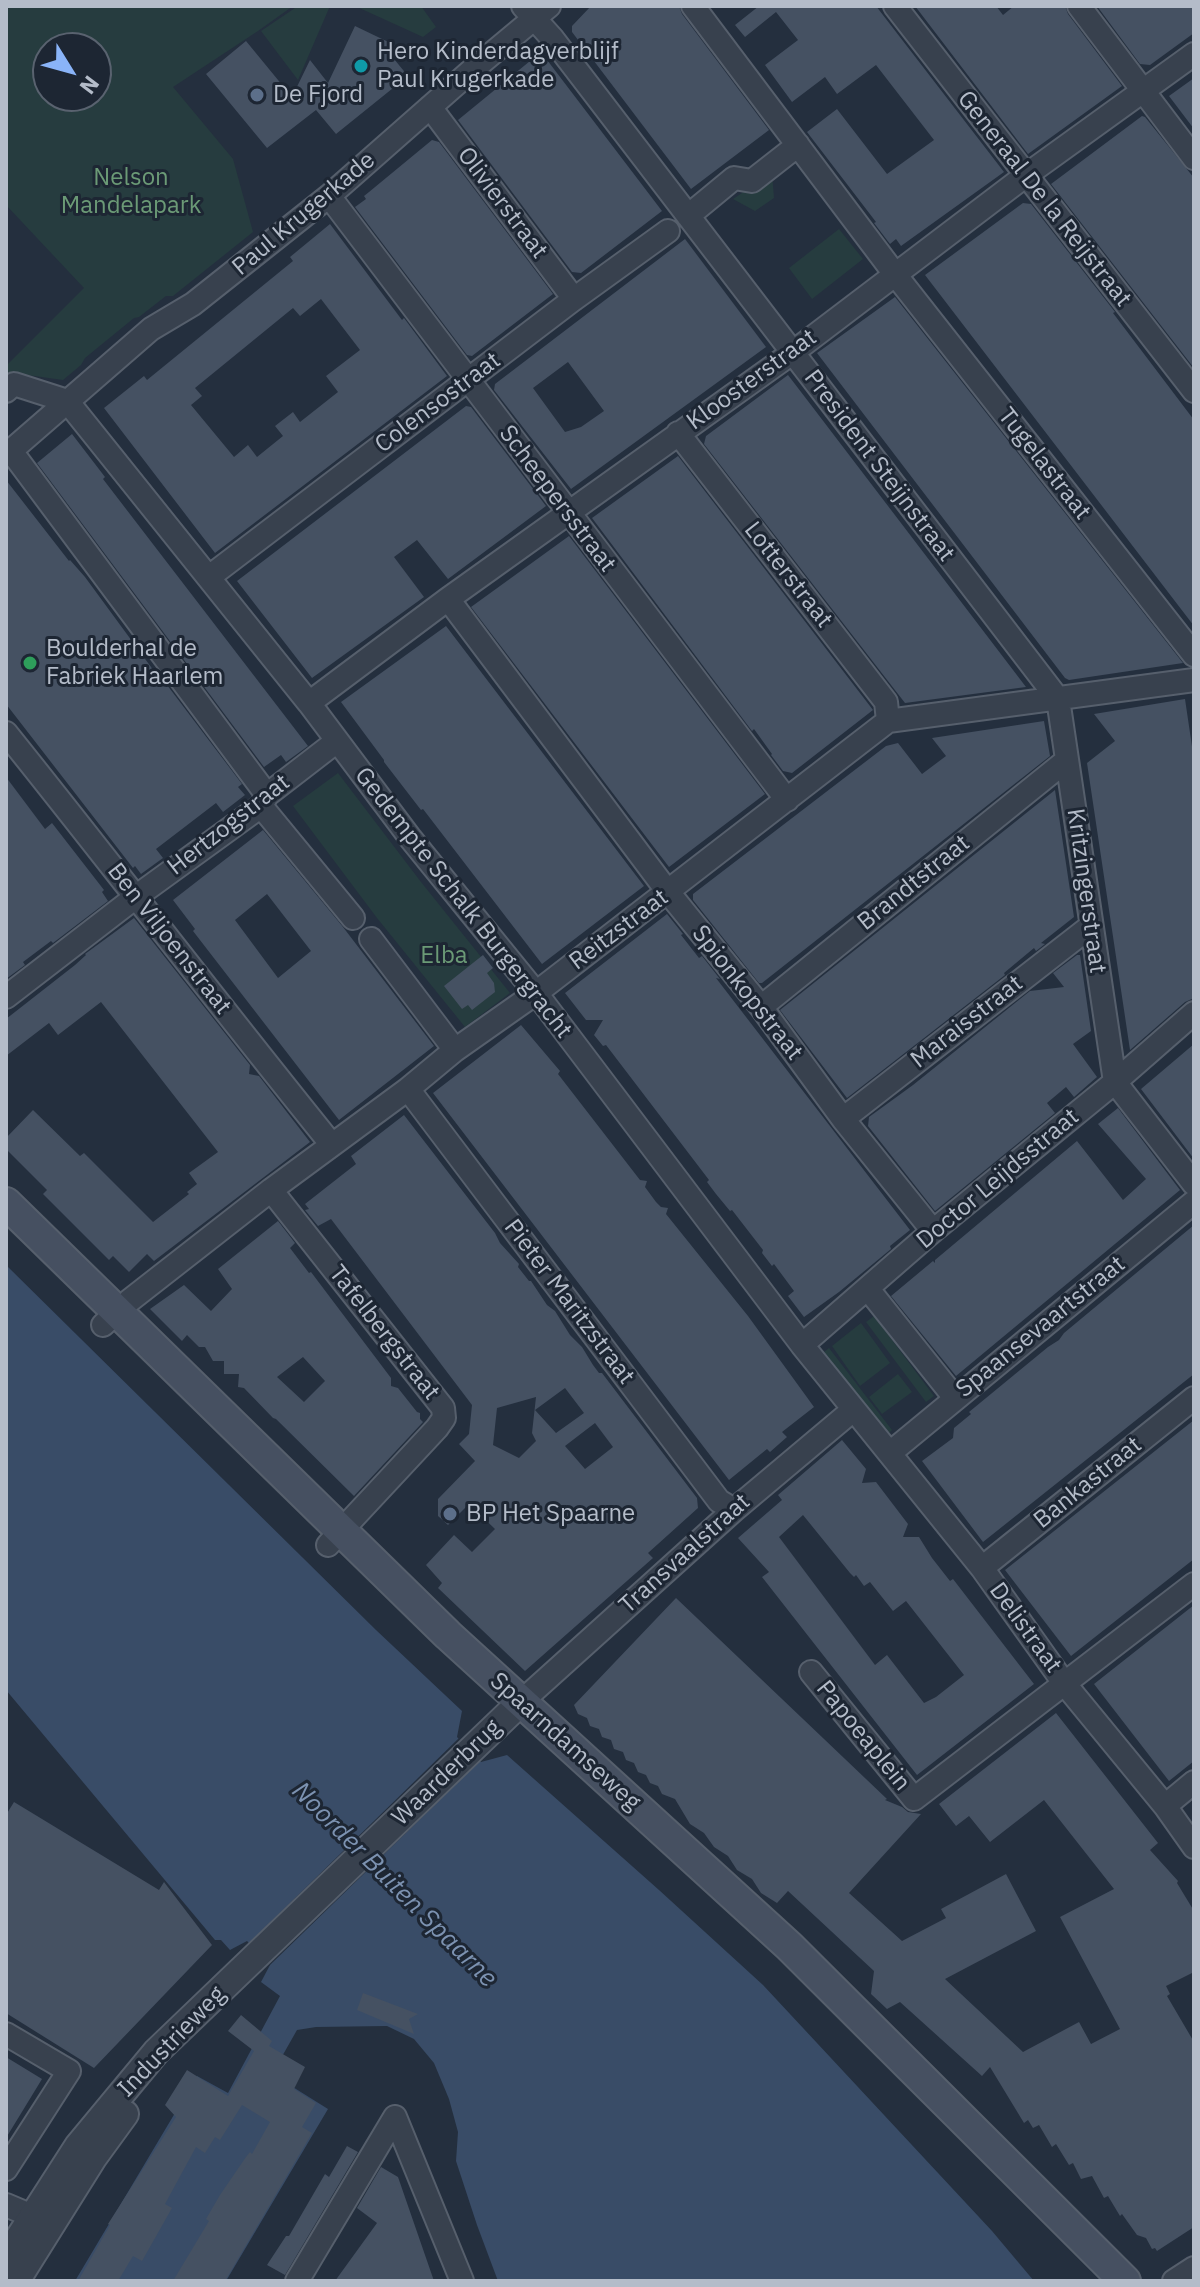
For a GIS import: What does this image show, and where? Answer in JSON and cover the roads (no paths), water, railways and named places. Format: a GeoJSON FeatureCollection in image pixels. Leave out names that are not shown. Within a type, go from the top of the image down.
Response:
{"type":"FeatureCollection","features":[{"type":"Feature","properties":{"kind":"main road","name":"Spaarndamseweg"},"geometry":{"type":"LineString","coordinates":[[6,1203],[110,1318],[335,1538],[448,1635],[515,1708],[776,1959],[1098,2281]]}},
{"type":"Feature","properties":{"kind":"main road","name":"Spaarndamseweg"},"geometry":{"type":"LineString","coordinates":[[6,1229],[110,1318]]}},
{"type":"Feature","properties":{"kind":"main road","name":"Spaarndamseweg"},"geometry":{"type":"LineString","coordinates":[[515,1708],[789,1946],[1125,2281]]}},
{"type":"Feature","properties":{"kind":"street"},"geometry":{"type":"LineString","coordinates":[[688,216],[734,178],[752,181],[798,145],[693,6]]}},
{"type":"Feature","properties":{"kind":"street","name":"Generaal De la Reijstraat"},"geometry":{"type":"LineString","coordinates":[[895,6],[1194,391]]}},
{"type":"Feature","properties":{"kind":"street"},"geometry":{"type":"LineString","coordinates":[[1079,6],[1194,158]]}},
{"type":"Feature","properties":{"kind":"street","name":"Paul Krugerkade"},"geometry":{"type":"LineString","coordinates":[[8,453],[151,329],[193,304],[329,196],[535,10]]}},
{"type":"Feature","properties":{"kind":"street","name":"President Steijnstraat"},"geometry":{"type":"LineString","coordinates":[[535,10],[688,216],[1058,699]]}},
{"type":"Feature","properties":{"kind":"street","name":"Kloosterstraat"},"geometry":{"type":"LineString","coordinates":[[309,703],[448,599],[792,353],[894,273],[1194,54]]}},
{"type":"Feature","properties":{"kind":"street","name":"Olivierstraat"},"geometry":{"type":"LineString","coordinates":[[430,107],[574,299]]}},
{"type":"Feature","properties":{"kind":"street","name":"Tugelastraat"},"geometry":{"type":"LineString","coordinates":[[798,145],[894,273],[1194,655]]}},
{"type":"Feature","properties":{"kind":"street","name":"Scheepersstraat"},"geometry":{"type":"LineString","coordinates":[[329,196],[787,800]]}},
{"type":"Feature","properties":{"kind":"street","name":"Colensostraat"},"geometry":{"type":"LineString","coordinates":[[209,577],[668,231]]}},
{"type":"Feature","properties":{"kind":"street"},"geometry":{"type":"LineString","coordinates":[[6,391],[14,384],[67,401]]}},
{"type":"Feature","properties":{"kind":"street","name":"Gedempte Schalk Burgergracht"},"geometry":{"type":"LineString","coordinates":[[67,401],[536,993],[853,1410]]}},
{"type":"Feature","properties":{"kind":"street","name":"Lotterstraat"},"geometry":{"type":"LineString","coordinates":[[678,433],[886,702],[888,721]]}},
{"type":"Feature","properties":{"kind":"street"},"geometry":{"type":"LineString","coordinates":[[8,453],[353,918]]}},
{"type":"Feature","properties":{"kind":"street","name":"Spionkopstraat"},"geometry":{"type":"LineString","coordinates":[[448,599],[668,892],[761,1007],[843,1119],[933,1231]]}},
{"type":"Feature","properties":{"kind":"street"},"geometry":{"type":"LineString","coordinates":[[888,721],[1194,680]]}},
{"type":"Feature","properties":{"kind":"street","name":"Kritzingerstraat"},"geometry":{"type":"LineString","coordinates":[[1058,699],[1115,1082]]}},
{"type":"Feature","properties":{"kind":"street","name":"Reitzstraat"},"geometry":{"type":"LineString","coordinates":[[110,1318],[271,1190],[408,1089],[455,1050],[536,993],[888,721]]}},
{"type":"Feature","properties":{"kind":"street","name":"Ben Viljoenstraat"},"geometry":{"type":"LineString","coordinates":[[6,733],[137,896],[226,1015],[332,1145]]}},
{"type":"Feature","properties":{"kind":"street","name":"Hertzogstraat"},"geometry":{"type":"LineString","coordinates":[[6,997],[337,741]]}},
{"type":"Feature","properties":{"kind":"street","name":"Brandtstraat"},"geometry":{"type":"LineString","coordinates":[[761,1007],[1067,760]]}},
{"type":"Feature","properties":{"kind":"street","name":"Maraisstraat"},"geometry":{"type":"LineString","coordinates":[[843,1119],[1091,926]]}},
{"type":"Feature","properties":{"kind":"street"},"geometry":{"type":"LineString","coordinates":[[371,939],[455,1050]]}},
{"type":"Feature","properties":{"kind":"street","name":"Doctor Leijdsstraat"},"geometry":{"type":"LineString","coordinates":[[802,1345],[1194,1013]]}},
{"type":"Feature","properties":{"kind":"street"},"geometry":{"type":"LineString","coordinates":[[1115,1082],[1194,1184]]}},
{"type":"Feature","properties":{"kind":"street","name":"Pieter Maritzstraat"},"geometry":{"type":"LineString","coordinates":[[408,1089],[719,1501],[734,1510]]}},
{"type":"Feature","properties":{"kind":"street","name":"Tafelbergstraat"},"geometry":{"type":"LineString","coordinates":[[271,1190],[443,1408],[444,1418],[437,1428],[335,1538]]}},
{"type":"Feature","properties":{"kind":"street","name":"Spaansevaartstraat"},"geometry":{"type":"LineString","coordinates":[[890,1453],[1194,1202]]}},
{"type":"Feature","properties":{"kind":"street"},"geometry":{"type":"LineString","coordinates":[[868,1289],[955,1398]]}},
{"type":"Feature","properties":{"kind":"street","name":"Bankastraat"},"geometry":{"type":"LineString","coordinates":[[982,1568],[1194,1398]]}},
{"type":"Feature","properties":{"kind":"street","name":"Transvaalstraat"},"geometry":{"type":"LineString","coordinates":[[515,1708],[734,1510],[853,1410]]}},
{"type":"Feature","properties":{"kind":"street","name":"Delistraat"},"geometry":{"type":"LineString","coordinates":[[853,1410],[982,1568],[1064,1683],[1165,1806],[1194,1847]]}},
{"type":"Feature","properties":{"kind":"street"},"geometry":{"type":"LineString","coordinates":[[1064,1683],[1194,1584]]}},
{"type":"Feature","properties":{"kind":"street","name":"Papoeaplein"},"geometry":{"type":"LineString","coordinates":[[811,1672],[914,1799],[1064,1683]]}},
{"type":"Feature","properties":{"kind":"street","name":"Waarderbrug"},"geometry":{"type":"LineString","coordinates":[[235,1978],[515,1708]]}},
{"type":"Feature","properties":{"kind":"street"},"geometry":{"type":"LineString","coordinates":[[1165,1806],[1194,1782]]}},
{"type":"Feature","properties":{"kind":"street","name":"Industrieweg"},"geometry":{"type":"LineString","coordinates":[[6,2258],[78,2146],[156,2052],[235,1978]]}},
{"type":"Feature","properties":{"kind":"street","name":"Industrieweg"},"geometry":{"type":"LineString","coordinates":[[16,2281],[93,2158],[166,2060],[235,1978]]}},
{"type":"Feature","properties":{"kind":"street"},"geometry":{"type":"LineString","coordinates":[[6,2034],[69,2071],[6,2169]]}},
{"type":"Feature","properties":{"kind":"street"},"geometry":{"type":"LineString","coordinates":[[297,2281],[395,2117],[462,2281]]}},
{"type":"Feature","properties":{"kind":"street"},"geometry":{"type":"LineString","coordinates":[[6,2205],[32,2216]]}},
{"type":"Feature","properties":{"kind":"street"},"geometry":{"type":"LineString","coordinates":[[1174,2281],[1194,2268]]}},
{"type":"Feature","properties":{"kind":"water","name":"Noorder Buiten Spaarne"},"geometry":{"type":"Polygon","coordinates":[[[6,1265],[462,1711],[457,1737],[481,1762],[507,1755],[763,1985],[992,2231],[1034,2281],[498,2281],[456,2161],[458,2132],[434,2063],[414,2039],[387,2026],[297,2030],[272,2074],[328,2109],[226,2281],[75,2281],[197,2076],[228,2093],[280,1996],[261,1982],[270,1965],[247,1941],[230,1950],[221,1940],[215,1940],[6,1690],[6,1265]]]}},
{"type":"Feature","properties":{"kind":"place","name":"Hero Kinderdagverblijf Paul Krugerkade"},"geometry":{"type":"Point","coordinates":[361,66]}},
{"type":"Feature","properties":{"kind":"place","name":"De Fjord"},"geometry":{"type":"Point","coordinates":[257,95]}},
{"type":"Feature","properties":{"kind":"place","name":"Boulderhal de Fabriek Haarlem"},"geometry":{"type":"Point","coordinates":[30,663]}},
{"type":"Feature","properties":{"kind":"place","name":"BP Het Spaarne"},"geometry":{"type":"Point","coordinates":[450,1514]}},
{"type":"Feature","properties":{"kind":"park label","name":"Nelson Mandelapark"},"geometry":{"type":"Point","coordinates":[131,192]}},
{"type":"Feature","properties":{"kind":"park label","name":"Elba"},"geometry":{"type":"Point","coordinates":[444,956]}}]}
